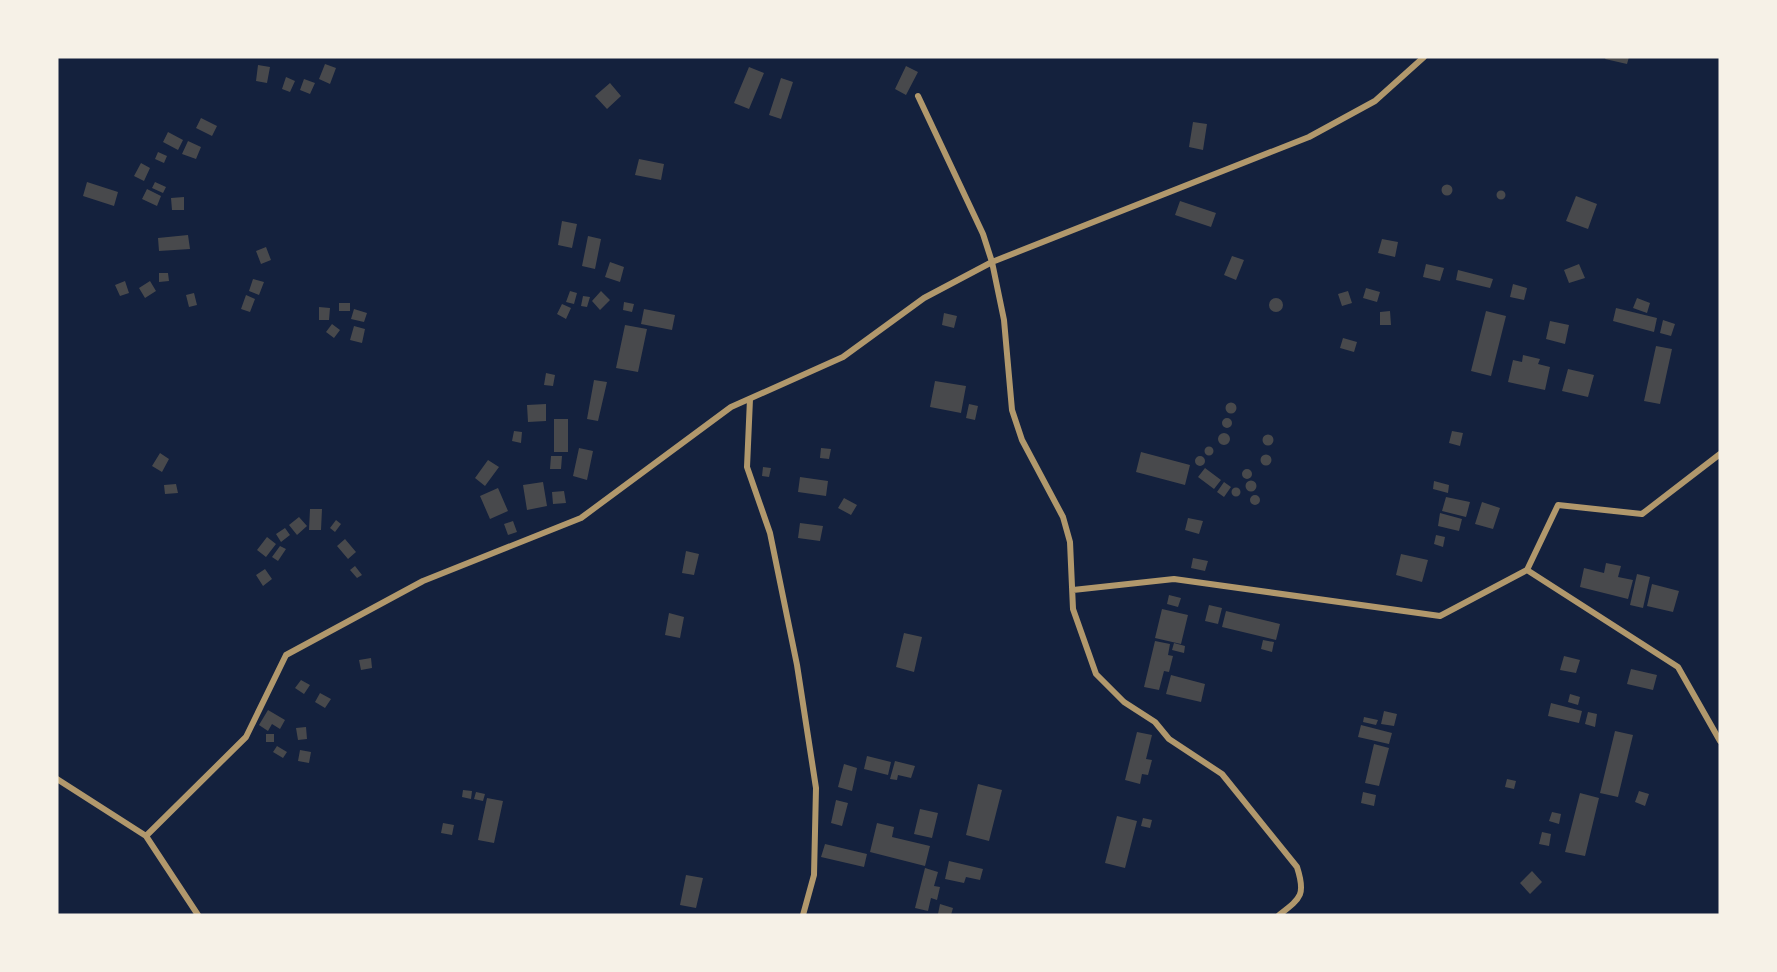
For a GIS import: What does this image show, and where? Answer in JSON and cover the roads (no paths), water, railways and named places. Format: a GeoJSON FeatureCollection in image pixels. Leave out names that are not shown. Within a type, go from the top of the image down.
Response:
{"type":"FeatureCollection","features":[{"type":"Feature","properties":{"kind":"street"},"geometry":{"type":"LineString","coordinates":[[146,836],[246,737],[286,655],[423,581],[581,518],[731,407],[843,357],[924,297],[992,262],[1309,136],[1375,101],[1424,57]]}},
{"type":"Feature","properties":{"kind":"street"},"geometry":{"type":"LineString","coordinates":[[918,96],[983,234],[992,262],[1004,320],[1012,410],[1022,440],[1063,517],[1070,542],[1073,609],[1096,674],[1124,702],[1155,722],[1169,739],[1222,774],[1297,867],[1303,886],[1299,900],[1279,915]]}},
{"type":"Feature","properties":{"kind":"street"},"geometry":{"type":"LineString","coordinates":[[750,399],[747,467],[770,533],[798,665],[816,788],[814,875],[803,915]]}},
{"type":"Feature","properties":{"kind":"street"},"geometry":{"type":"LineString","coordinates":[[1073,590],[1174,579],[1440,616],[1527,570],[1558,505],[1642,514],[1720,454]]}},
{"type":"Feature","properties":{"kind":"street"},"geometry":{"type":"LineString","coordinates":[[1527,570],[1678,667],[1720,741]]}},
{"type":"Feature","properties":{"kind":"street"},"geometry":{"type":"LineString","coordinates":[[57,779],[146,836],[198,915]]}}]}
